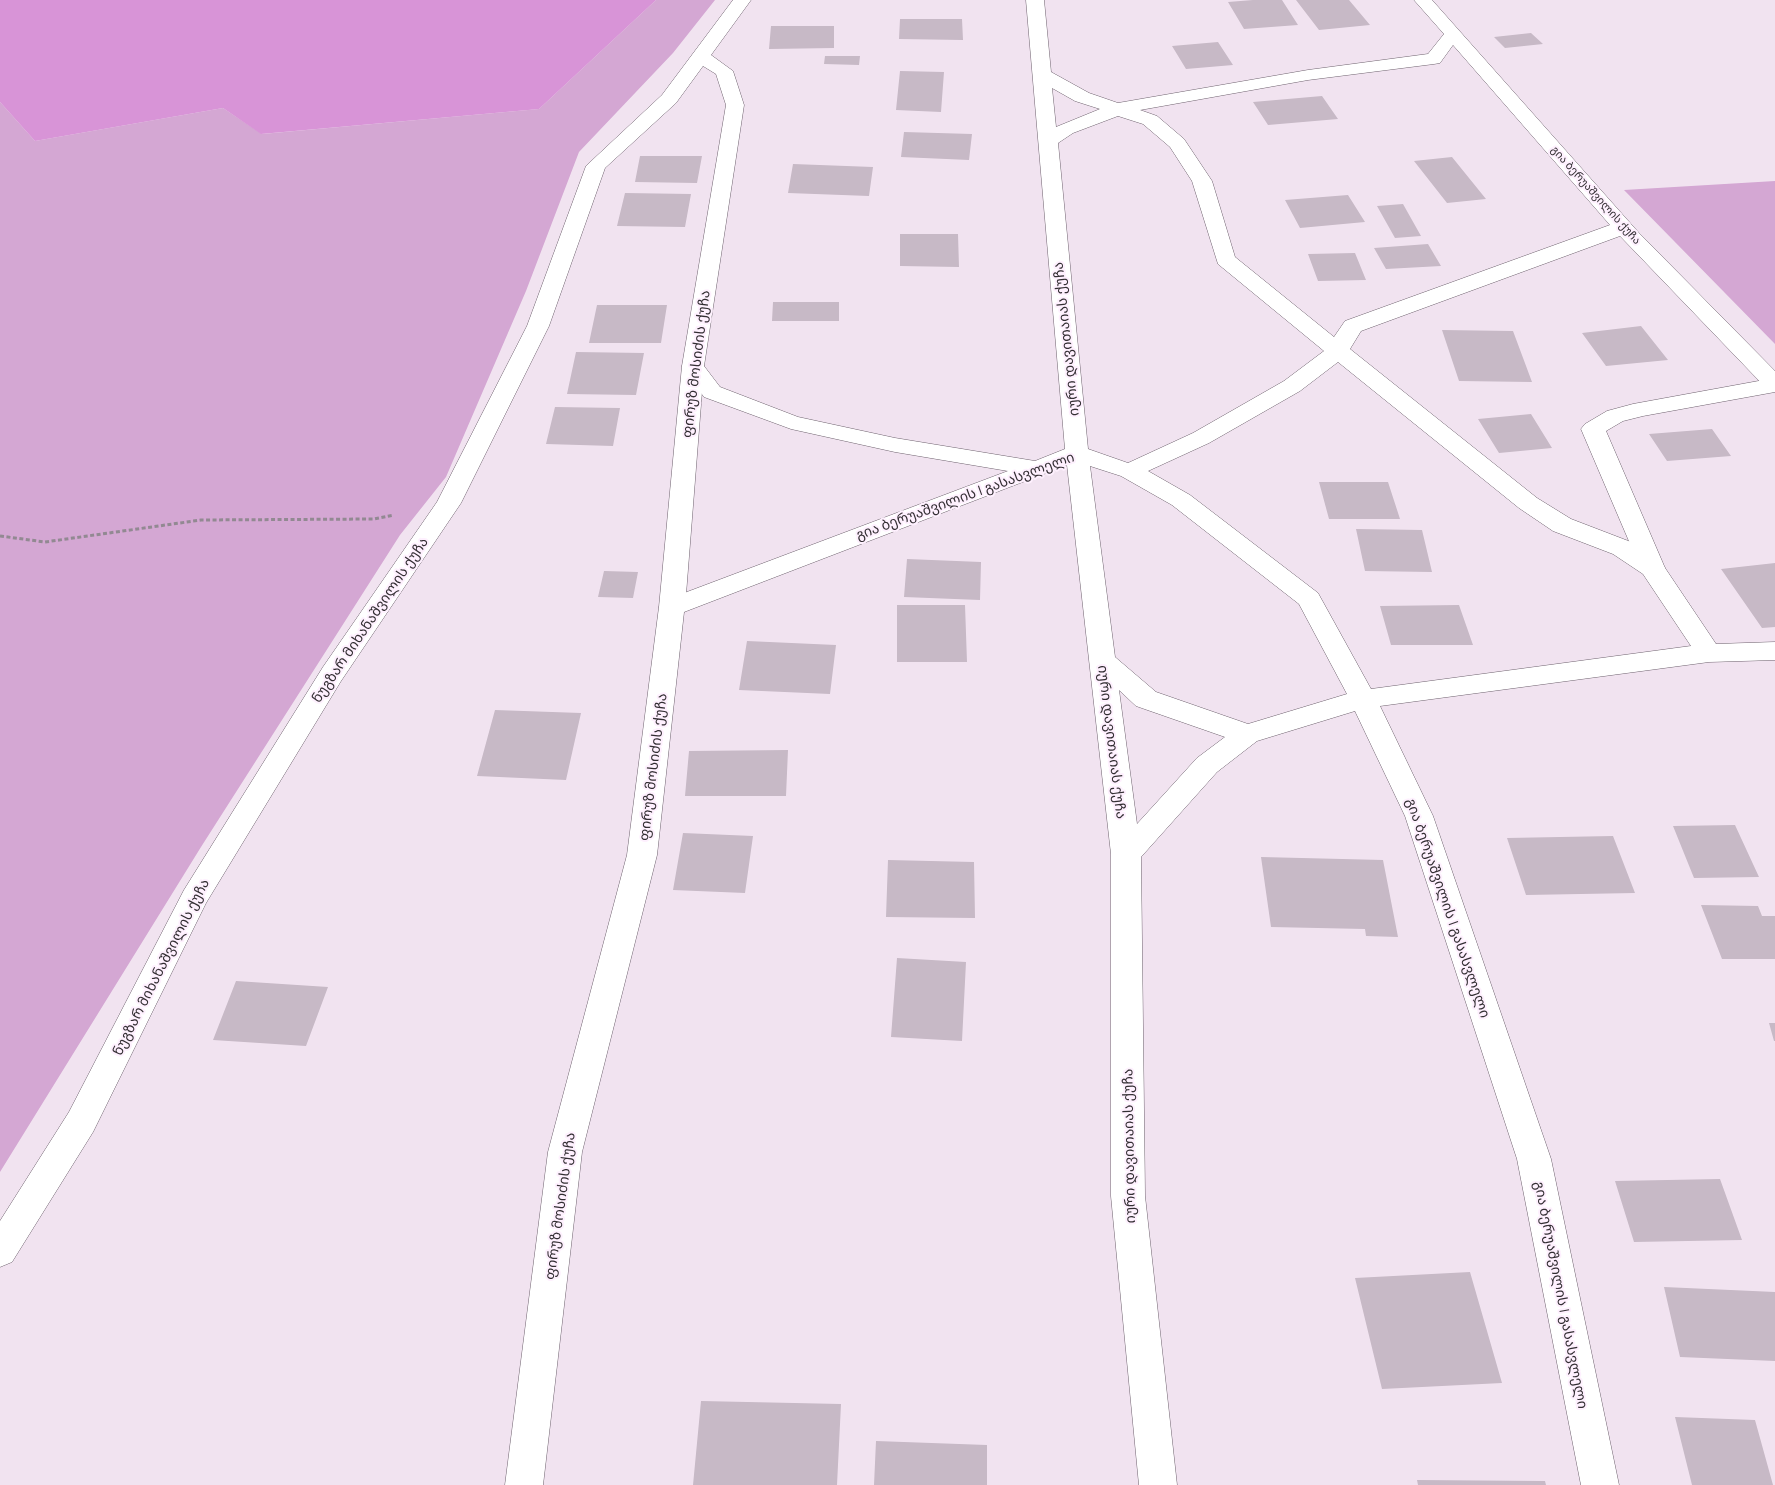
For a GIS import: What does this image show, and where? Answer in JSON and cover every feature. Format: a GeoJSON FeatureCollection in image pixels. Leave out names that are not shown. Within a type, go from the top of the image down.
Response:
{"type":"FeatureCollection","features":[{"type":"Feature","properties":{"kind":"street","name":"ნუგზარ მიხანაშვილის ქუჩა"},"geometry":{"type":"LineString","coordinates":[[0,1251],[81,1122],[194,898],[332,674],[449,504],[538,326],[596,166],[669,99],[742,0]]}},
{"type":"Feature","properties":{"kind":"street","name":"იური დავითაიას ქუჩა"},"geometry":{"type":"LineString","coordinates":[[1035,0],[1077,453],[1126,854],[1128,1196],[1158,1485]]}},
{"type":"Feature","properties":{"kind":"street","name":"გია ბერუაშვილის ქუჩა"},"geometry":{"type":"LineString","coordinates":[[1423,0],[1624,226],[1775,385]]}},
{"type":"Feature","properties":{"kind":"street"},"geometry":{"type":"LineString","coordinates":[[1047,142],[1066,129],[1120,108],[1308,75],[1434,59],[1453,34]]}},
{"type":"Feature","properties":{"kind":"street","name":"ფირუზ მოსიძის ქუჩა"},"geometry":{"type":"LineString","coordinates":[[524,1485],[565,1152],[642,854],[672,607],[693,366],[735,105],[724,71],[700,56]]}},
{"type":"Feature","properties":{"kind":"street"},"geometry":{"type":"LineString","coordinates":[[1042,75],[1082,97],[1120,108],[1150,120],[1177,143],[1202,181],[1225,260],[1528,503],[1562,524],[1622,548],[1652,568]]}},
{"type":"Feature","properties":{"kind":"street"},"geometry":{"type":"LineString","coordinates":[[1129,471],[1201,438],[1292,386],[1339,350],[1347,332],[1354,326],[1624,226]]}},
{"type":"Feature","properties":{"kind":"street"},"geometry":{"type":"LineString","coordinates":[[693,366],[712,392],[791,422],[895,445],[1036,468]]}},
{"type":"Feature","properties":{"kind":"street"},"geometry":{"type":"LineString","coordinates":[[1709,653],[1652,568],[1593,429],[1615,416],[1775,385]]}},
{"type":"Feature","properties":{"kind":"street","name":"გია ბერუაშვილის I გასასვლელი"},"geometry":{"type":"LineString","coordinates":[[672,607],[1077,453],[1129,471],[1181,500],[1309,598],[1363,699],[1419,816],[1534,1159],[1600,1485]]}},
{"type":"Feature","properties":{"kind":"street"},"geometry":{"type":"LineString","coordinates":[[1126,854],[1207,765],[1247,734],[1363,699],[1709,653],[1775,651]]}},
{"type":"Feature","properties":{"kind":"street"},"geometry":{"type":"LineString","coordinates":[[1101,659],[1146,699],[1247,734]]}},
{"type":"Feature","properties":{"kind":"path"},"geometry":{"type":"LineString","coordinates":[[0,536],[45,542],[201,520],[374,519],[449,504]]}},
{"type":"Feature","properties":{"kind":"shaded area"},"geometry":{"type":"Polygon","coordinates":[[[0,0],[656,0],[539,109],[261,134],[223,108],[35,141],[0,102],[0,0]]]}},
{"type":"Feature","properties":{"kind":"shaded area"},"geometry":{"type":"Polygon","coordinates":[[[656,0],[715,0],[673,53],[579,152],[526,291],[446,477],[400,535],[201,847],[0,1172],[0,102],[35,141],[223,108],[262,134],[539,109],[656,0]]]}},
{"type":"Feature","properties":{"kind":"shaded area"},"geometry":{"type":"Polygon","coordinates":[[[1775,181],[1775,344],[1624,190],[1775,181]]]}},
{"type":"Feature","properties":{"kind":"building"},"geometry":{"type":"Polygon","coordinates":[[[1282,0],[1298,25],[1244,29],[1228,2],[1282,0]]]}},
{"type":"Feature","properties":{"kind":"building"},"geometry":{"type":"Polygon","coordinates":[[[1296,0],[1349,0],[1370,25],[1319,30],[1296,0]]]}},
{"type":"Feature","properties":{"kind":"building"},"geometry":{"type":"Polygon","coordinates":[[[900,19],[962,19],[963,40],[899,39],[900,19]]]}},
{"type":"Feature","properties":{"kind":"building"},"geometry":{"type":"Polygon","coordinates":[[[771,26],[834,26],[834,48],[769,49],[771,26]]]}},
{"type":"Feature","properties":{"kind":"building"},"geometry":{"type":"Polygon","coordinates":[[[1531,33],[1543,44],[1505,48],[1494,37],[1531,33]]]}},
{"type":"Feature","properties":{"kind":"building"},"geometry":{"type":"Polygon","coordinates":[[[1218,42],[1233,65],[1186,69],[1172,46],[1218,42]]]}},
{"type":"Feature","properties":{"kind":"building"},"geometry":{"type":"Polygon","coordinates":[[[825,56],[860,56],[859,65],[824,64],[825,56]]]}},
{"type":"Feature","properties":{"kind":"building"},"geometry":{"type":"Polygon","coordinates":[[[900,71],[944,72],[941,112],[896,110],[900,71]]]}},
{"type":"Feature","properties":{"kind":"building"},"geometry":{"type":"Polygon","coordinates":[[[1322,96],[1338,119],[1268,125],[1253,102],[1322,96]]]}},
{"type":"Feature","properties":{"kind":"building"},"geometry":{"type":"Polygon","coordinates":[[[904,132],[972,134],[969,160],[901,157],[904,132]]]}},
{"type":"Feature","properties":{"kind":"building"},"geometry":{"type":"Polygon","coordinates":[[[640,156],[702,156],[697,183],[635,182],[640,156]]]}},
{"type":"Feature","properties":{"kind":"building"},"geometry":{"type":"Polygon","coordinates":[[[1452,157],[1486,199],[1447,203],[1414,161],[1452,157]]]}},
{"type":"Feature","properties":{"kind":"building"},"geometry":{"type":"Polygon","coordinates":[[[793,164],[873,167],[869,196],[788,193],[793,164]]]}},
{"type":"Feature","properties":{"kind":"building"},"geometry":{"type":"Polygon","coordinates":[[[625,193],[691,194],[685,227],[617,226],[625,193]]]}},
{"type":"Feature","properties":{"kind":"building"},"geometry":{"type":"Polygon","coordinates":[[[1348,195],[1365,222],[1300,228],[1285,200],[1348,195]]]}},
{"type":"Feature","properties":{"kind":"building"},"geometry":{"type":"Polygon","coordinates":[[[1403,204],[1421,236],[1395,238],[1377,206],[1403,204]]]}},
{"type":"Feature","properties":{"kind":"building"},"geometry":{"type":"Polygon","coordinates":[[[900,234],[958,234],[959,267],[900,266],[900,234]]]}},
{"type":"Feature","properties":{"kind":"building"},"geometry":{"type":"Polygon","coordinates":[[[1428,244],[1441,266],[1386,269],[1374,248],[1428,244]]]}},
{"type":"Feature","properties":{"kind":"building"},"geometry":{"type":"Polygon","coordinates":[[[1355,253],[1366,280],[1318,281],[1308,254],[1355,253]]]}},
{"type":"Feature","properties":{"kind":"building"},"geometry":{"type":"Polygon","coordinates":[[[773,302],[839,302],[839,321],[772,321],[773,302]]]}},
{"type":"Feature","properties":{"kind":"building"},"geometry":{"type":"Polygon","coordinates":[[[597,305],[667,305],[661,343],[589,343],[597,305]]]}},
{"type":"Feature","properties":{"kind":"building"},"geometry":{"type":"Polygon","coordinates":[[[1641,326],[1668,360],[1606,366],[1582,333],[1641,326]]]}},
{"type":"Feature","properties":{"kind":"building"},"geometry":{"type":"Polygon","coordinates":[[[1442,330],[1513,331],[1532,382],[1459,381],[1442,330]]]}},
{"type":"Feature","properties":{"kind":"building"},"geometry":{"type":"Polygon","coordinates":[[[576,352],[644,353],[636,395],[567,394],[576,352]]]}},
{"type":"Feature","properties":{"kind":"building"},"geometry":{"type":"Polygon","coordinates":[[[555,407],[620,408],[613,446],[546,444],[555,407]]]}},
{"type":"Feature","properties":{"kind":"building"},"geometry":{"type":"Polygon","coordinates":[[[1531,414],[1552,448],[1499,453],[1478,419],[1531,414]]]}},
{"type":"Feature","properties":{"kind":"building"},"geometry":{"type":"Polygon","coordinates":[[[1712,429],[1731,456],[1667,461],[1649,434],[1712,429]]]}},
{"type":"Feature","properties":{"kind":"building"},"geometry":{"type":"Polygon","coordinates":[[[1319,482],[1388,482],[1400,519],[1329,519],[1319,482]]]}},
{"type":"Feature","properties":{"kind":"building"},"geometry":{"type":"Polygon","coordinates":[[[1356,529],[1422,530],[1432,572],[1365,571],[1356,529]]]}},
{"type":"Feature","properties":{"kind":"building"},"geometry":{"type":"Polygon","coordinates":[[[907,559],[981,562],[980,600],[904,597],[907,559]]]}},
{"type":"Feature","properties":{"kind":"building"},"geometry":{"type":"Polygon","coordinates":[[[1775,563],[1775,627],[1762,628],[1721,569],[1775,563]]]}},
{"type":"Feature","properties":{"kind":"building"},"geometry":{"type":"Polygon","coordinates":[[[604,571],[638,572],[633,598],[598,597],[604,571]]]}},
{"type":"Feature","properties":{"kind":"building"},"geometry":{"type":"Polygon","coordinates":[[[897,605],[965,605],[967,662],[897,662],[897,605]]]}},
{"type":"Feature","properties":{"kind":"building"},"geometry":{"type":"Polygon","coordinates":[[[1459,605],[1473,645],[1391,645],[1380,606],[1459,605]]]}},
{"type":"Feature","properties":{"kind":"building"},"geometry":{"type":"Polygon","coordinates":[[[747,641],[836,645],[830,694],[739,690],[747,641]]]}},
{"type":"Feature","properties":{"kind":"building"},"geometry":{"type":"Polygon","coordinates":[[[495,710],[581,713],[566,780],[477,776],[495,710]]]}},
{"type":"Feature","properties":{"kind":"building"},"geometry":{"type":"Polygon","coordinates":[[[788,750],[786,796],[685,796],[689,751],[788,750]]]}},
{"type":"Feature","properties":{"kind":"building"},"geometry":{"type":"Polygon","coordinates":[[[1735,825],[1759,877],[1694,878],[1673,826],[1735,825]]]}},
{"type":"Feature","properties":{"kind":"building"},"geometry":{"type":"Polygon","coordinates":[[[683,833],[753,836],[745,893],[673,890],[683,833]]]}},
{"type":"Feature","properties":{"kind":"building"},"geometry":{"type":"Polygon","coordinates":[[[1613,836],[1635,893],[1526,895],[1507,838],[1613,836]]]}},
{"type":"Feature","properties":{"kind":"building"},"geometry":{"type":"Polygon","coordinates":[[[1261,857],[1383,860],[1398,937],[1366,936],[1365,929],[1271,927],[1261,857]]]}},
{"type":"Feature","properties":{"kind":"building"},"geometry":{"type":"Polygon","coordinates":[[[888,860],[974,862],[975,918],[886,917],[888,860]]]}},
{"type":"Feature","properties":{"kind":"building"},"geometry":{"type":"Polygon","coordinates":[[[1701,905],[1758,906],[1762,916],[1775,916],[1775,959],[1722,959],[1701,905]]]}},
{"type":"Feature","properties":{"kind":"building"},"geometry":{"type":"Polygon","coordinates":[[[897,958],[966,962],[962,1041],[891,1037],[897,958]]]}},
{"type":"Feature","properties":{"kind":"building"},"geometry":{"type":"Polygon","coordinates":[[[236,981],[328,987],[306,1046],[213,1040],[236,981]]]}},
{"type":"Feature","properties":{"kind":"building"},"geometry":{"type":"Polygon","coordinates":[[[1769,1023],[1775,1023],[1775,1041],[1774,1041],[1769,1023]]]}},
{"type":"Feature","properties":{"kind":"building"},"geometry":{"type":"Polygon","coordinates":[[[1720,1179],[1742,1240],[1634,1242],[1615,1181],[1720,1179]]]}},
{"type":"Feature","properties":{"kind":"building"},"geometry":{"type":"Polygon","coordinates":[[[1470,1272],[1502,1383],[1382,1389],[1355,1278],[1470,1272]]]}},
{"type":"Feature","properties":{"kind":"building"},"geometry":{"type":"Polygon","coordinates":[[[1664,1287],[1775,1292],[1775,1361],[1680,1357],[1664,1287]]]}},
{"type":"Feature","properties":{"kind":"building"},"geometry":{"type":"Polygon","coordinates":[[[701,1401],[841,1404],[837,1485],[693,1485],[701,1401]]]}},
{"type":"Feature","properties":{"kind":"building"},"geometry":{"type":"Polygon","coordinates":[[[1675,1417],[1755,1420],[1773,1485],[1692,1485],[1675,1417]]]}},
{"type":"Feature","properties":{"kind":"building"},"geometry":{"type":"Polygon","coordinates":[[[876,1441],[987,1445],[987,1485],[874,1485],[876,1441]]]}},
{"type":"Feature","properties":{"kind":"building"},"geometry":{"type":"Polygon","coordinates":[[[1417,1480],[1545,1481],[1546,1485],[1418,1485],[1417,1480]]]}}]}
